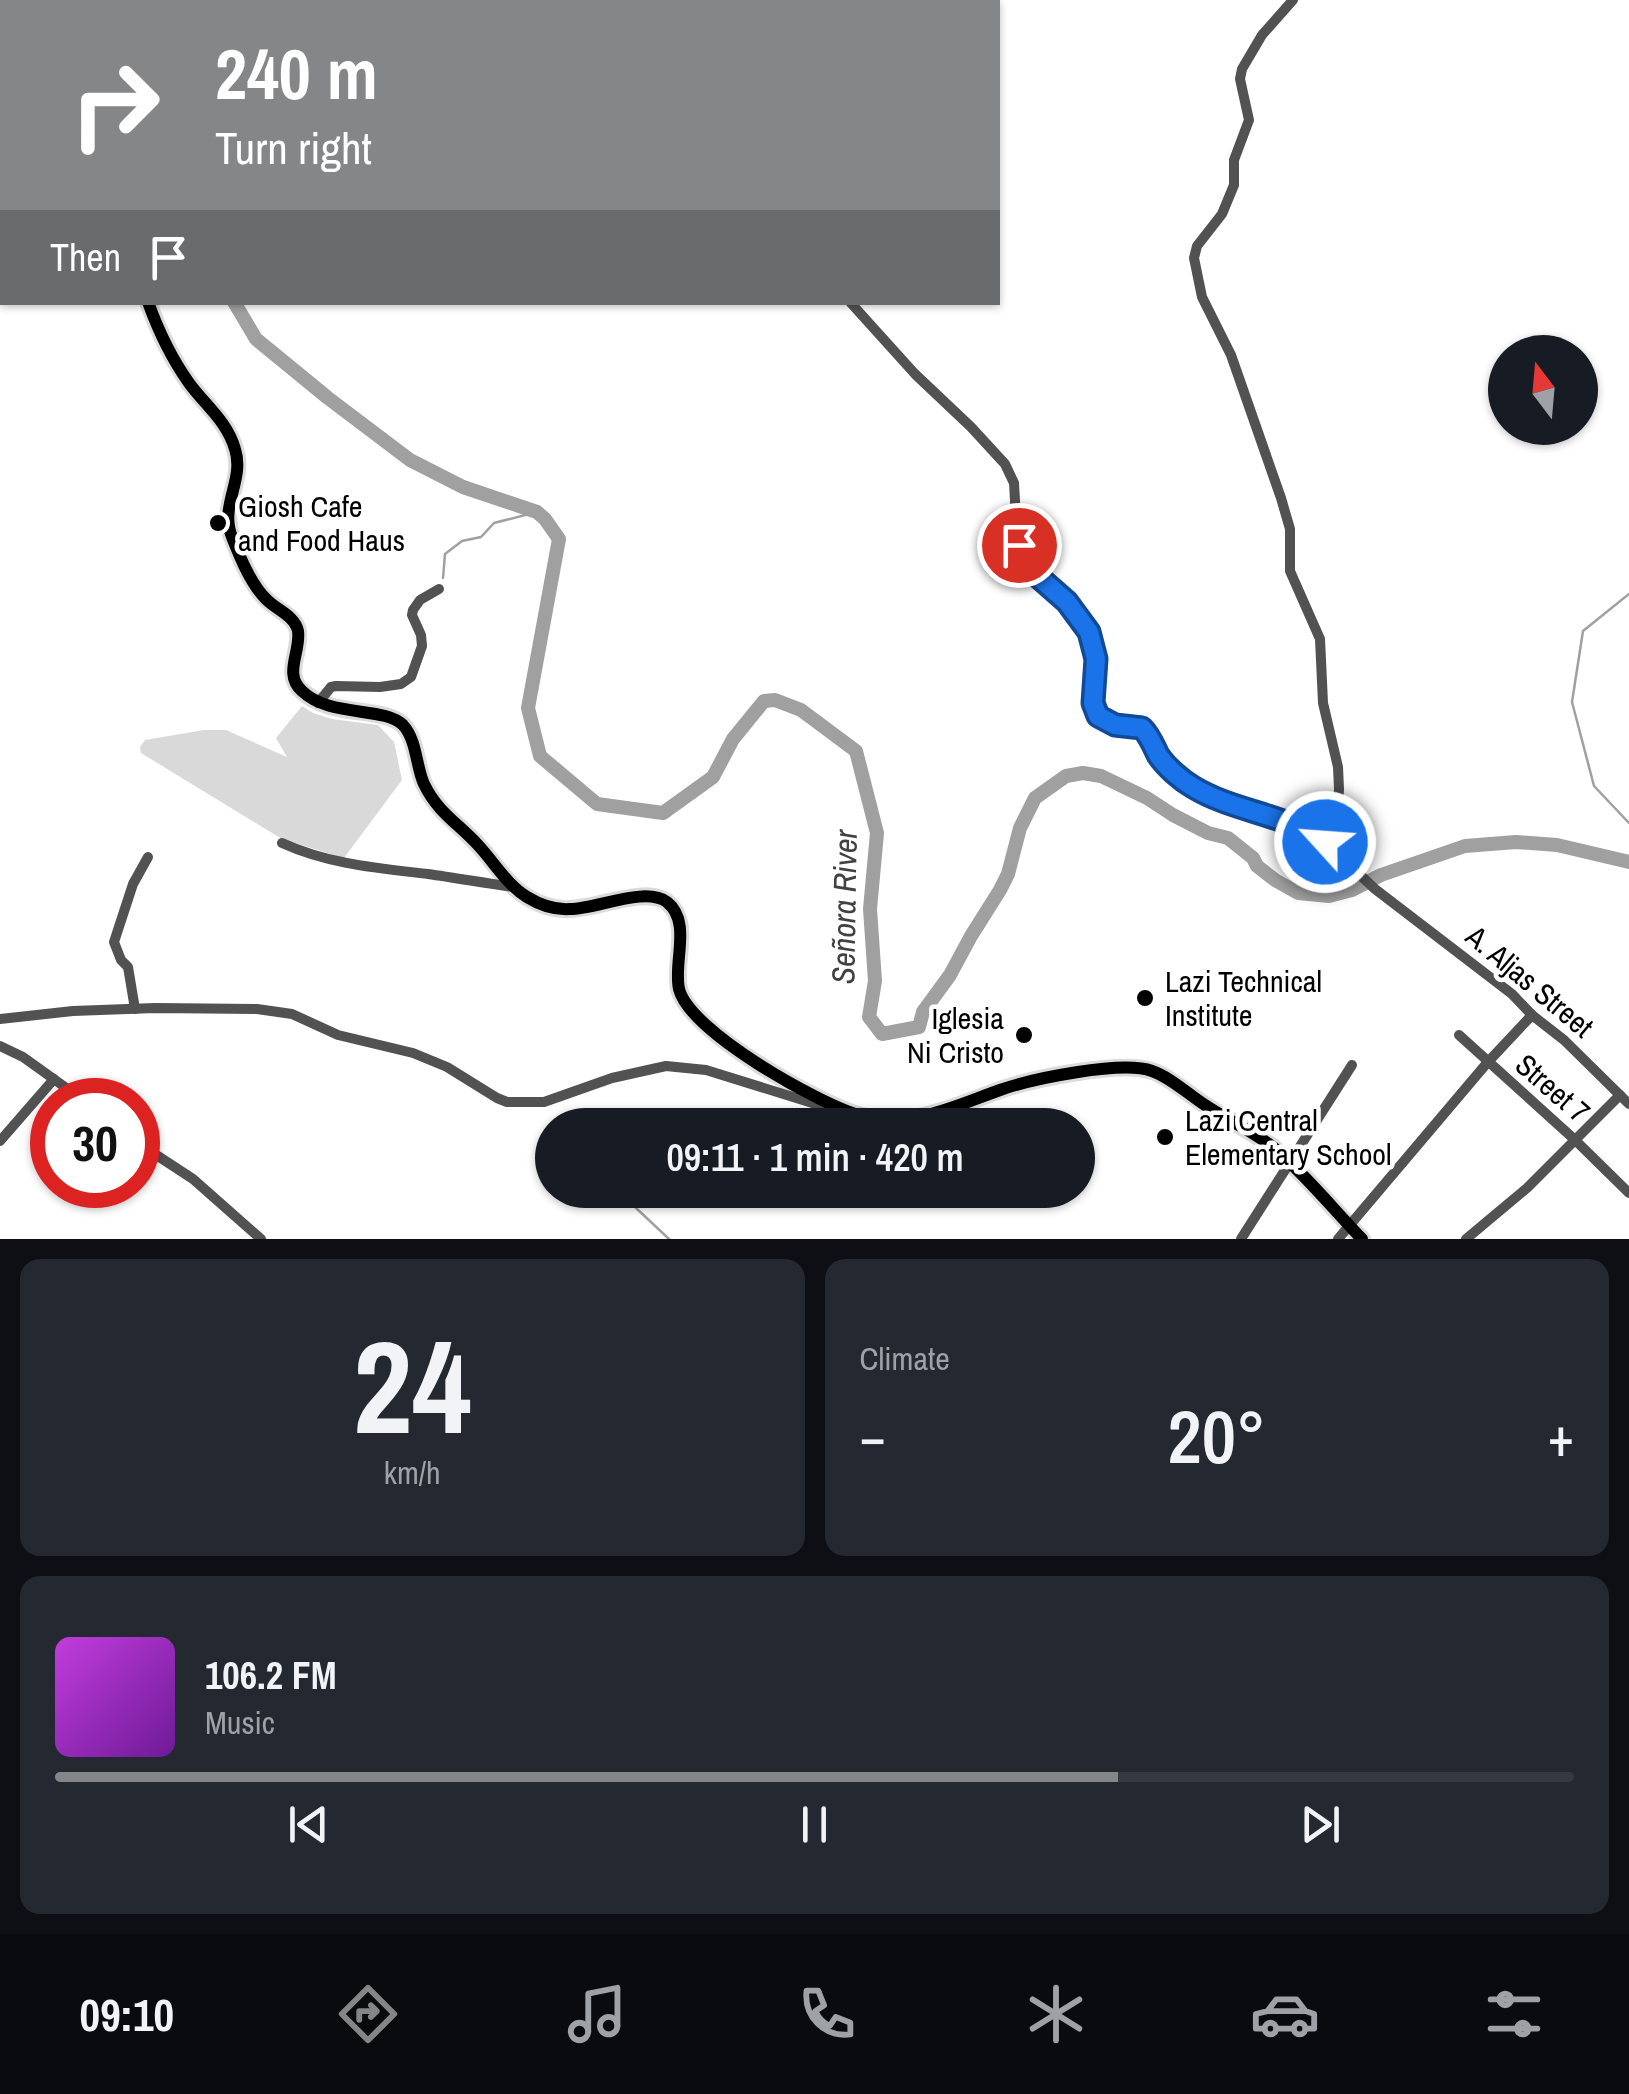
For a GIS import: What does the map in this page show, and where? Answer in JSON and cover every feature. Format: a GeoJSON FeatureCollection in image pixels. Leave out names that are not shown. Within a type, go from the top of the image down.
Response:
{"type":"FeatureCollection","features":[{"type":"Feature","properties":{"kind":"main road"},"geometry":{"type":"LineString","coordinates":[[150,305],[186,378],[231,437],[238,468],[228,512],[231,536],[263,597],[296,625],[292,670],[296,686],[318,703],[382,716],[403,726],[426,788],[442,814],[474,841],[514,888],[540,903],[568,910],[640,896],[666,901],[679,919],[680,990],[696,1017],[767,1070],[836,1106],[858,1115],[904,1121],[1008,1087],[1067,1074],[1138,1068],[1158,1073],[1272,1147],[1362,1239]]}},
{"type":"Feature","properties":{"kind":"street"},"geometry":{"type":"LineString","coordinates":[[1293,0],[1262,35],[1242,68],[1240,79],[1249,120],[1234,160],[1234,185],[1222,214],[1197,246],[1194,258],[1202,297],[1231,355],[1281,498],[1290,529],[1290,571],[1320,639],[1323,704],[1340,789],[1337,823],[1325,842]]}},
{"type":"Feature","properties":{"kind":"street","name":"A. Aljas Street"},"geometry":{"type":"LineString","coordinates":[[853,305],[1004,464],[1014,484],[1017,536],[1026,561],[1076,611],[1089,632],[1096,659],[1093,703],[1098,716],[1115,725],[1142,728],[1165,763],[1191,786],[1300,828],[1325,842],[1375,889],[1512,994],[1629,1104]]}},
{"type":"Feature","properties":{"kind":"street"},"geometry":{"type":"LineString","coordinates":[[318,703],[336,686],[380,687],[401,684],[411,677],[422,646],[413,610],[420,600],[438,589]]}},
{"type":"Feature","properties":{"kind":"street"},"geometry":{"type":"LineString","coordinates":[[282,844],[343,864],[514,888]]}},
{"type":"Feature","properties":{"kind":"street"},"geometry":{"type":"LineString","coordinates":[[136,1009],[128,966],[120,960],[114,942],[133,884],[148,857]]}},
{"type":"Feature","properties":{"kind":"street"},"geometry":{"type":"LineString","coordinates":[[0,1019],[47,1012],[136,1009],[234,1008],[292,1014],[338,1035],[447,1066],[507,1102],[544,1102],[612,1078],[666,1066],[706,1070],[822,1106],[836,1106]]}},
{"type":"Feature","properties":{"kind":"street"},"geometry":{"type":"LineString","coordinates":[[1338,1239],[1487,1063],[1532,1016]]}},
{"type":"Feature","properties":{"kind":"street","name":"Street 7"},"geometry":{"type":"LineString","coordinates":[[1458,1035],[1629,1193]]}},
{"type":"Feature","properties":{"kind":"street"},"geometry":{"type":"LineString","coordinates":[[0,1046],[54,1078]]}},
{"type":"Feature","properties":{"kind":"street"},"geometry":{"type":"LineString","coordinates":[[1243,1238],[1352,1065]]}},
{"type":"Feature","properties":{"kind":"street"},"geometry":{"type":"LineString","coordinates":[[1466,1239],[1527,1188],[1620,1094]]}},
{"type":"Feature","properties":{"kind":"street"},"geometry":{"type":"LineString","coordinates":[[0,1141],[30,1106]]}},
{"type":"Feature","properties":{"kind":"street"},"geometry":{"type":"LineString","coordinates":[[160,1158],[192,1179],[261,1239]]}},
{"type":"Feature","properties":{"kind":"shaded area"},"geometry":{"type":"Polygon","coordinates":[[[302,706],[332,719],[378,725],[394,742],[402,780],[344,858],[282,839],[141,753],[145,740],[226,730],[287,757],[276,738],[302,706]]]}},
{"type":"Feature","properties":{"kind":"waterway","name":"Señora River"},"geometry":{"type":"LineString","coordinates":[[236,305],[256,339],[410,460],[463,487],[537,512],[545,519],[559,539],[528,708],[540,756],[597,804],[663,813],[713,777],[733,739],[764,701],[775,700],[801,710],[856,751],[877,833],[870,909],[875,981],[869,1017],[882,1034],[919,1027],[923,1012],[950,975],[1000,890],[1020,828],[1035,798],[1066,776],[1101,776],[1208,833],[1228,838],[1257,866],[1298,893],[1329,896],[1352,890],[1381,875],[1465,846],[1516,842],[1557,845],[1629,862]]}},
{"type":"Feature","properties":{"kind":"waterway"},"geometry":{"type":"LineString","coordinates":[[443,578],[445,554],[462,541],[481,537],[494,523],[537,512]]}},
{"type":"Feature","properties":{"kind":"waterway"},"geometry":{"type":"LineString","coordinates":[[1629,594],[1583,631],[1572,702],[1594,786],[1629,823]]}},
{"type":"Feature","properties":{"kind":"waterway"},"geometry":{"type":"LineString","coordinates":[[636,1208],[669,1239]]}},
{"type":"Feature","properties":{"kind":"place","name":"Giosh Cafe and Food Haus"},"geometry":{"type":"Point","coordinates":[218,523]}},
{"type":"Feature","properties":{"kind":"place","name":"Lazi Technical Institute"},"geometry":{"type":"Point","coordinates":[1145,998]}},
{"type":"Feature","properties":{"kind":"place","name":"Iglesia Ni Cristo"},"geometry":{"type":"Point","coordinates":[1024,1035]}},
{"type":"Feature","properties":{"kind":"place","name":"Lazi Central Elementary School"},"geometry":{"type":"Point","coordinates":[1165,1137]}},
{"type":"Feature","properties":{"kind":"route"},"geometry":{"type":"LineString","coordinates":[[1019,545],[1034,573],[1067,602],[1089,632],[1096,659],[1093,703],[1098,716],[1115,725],[1142,728],[1159,756],[1191,786],[1300,828],[1325,842]]}}]}
